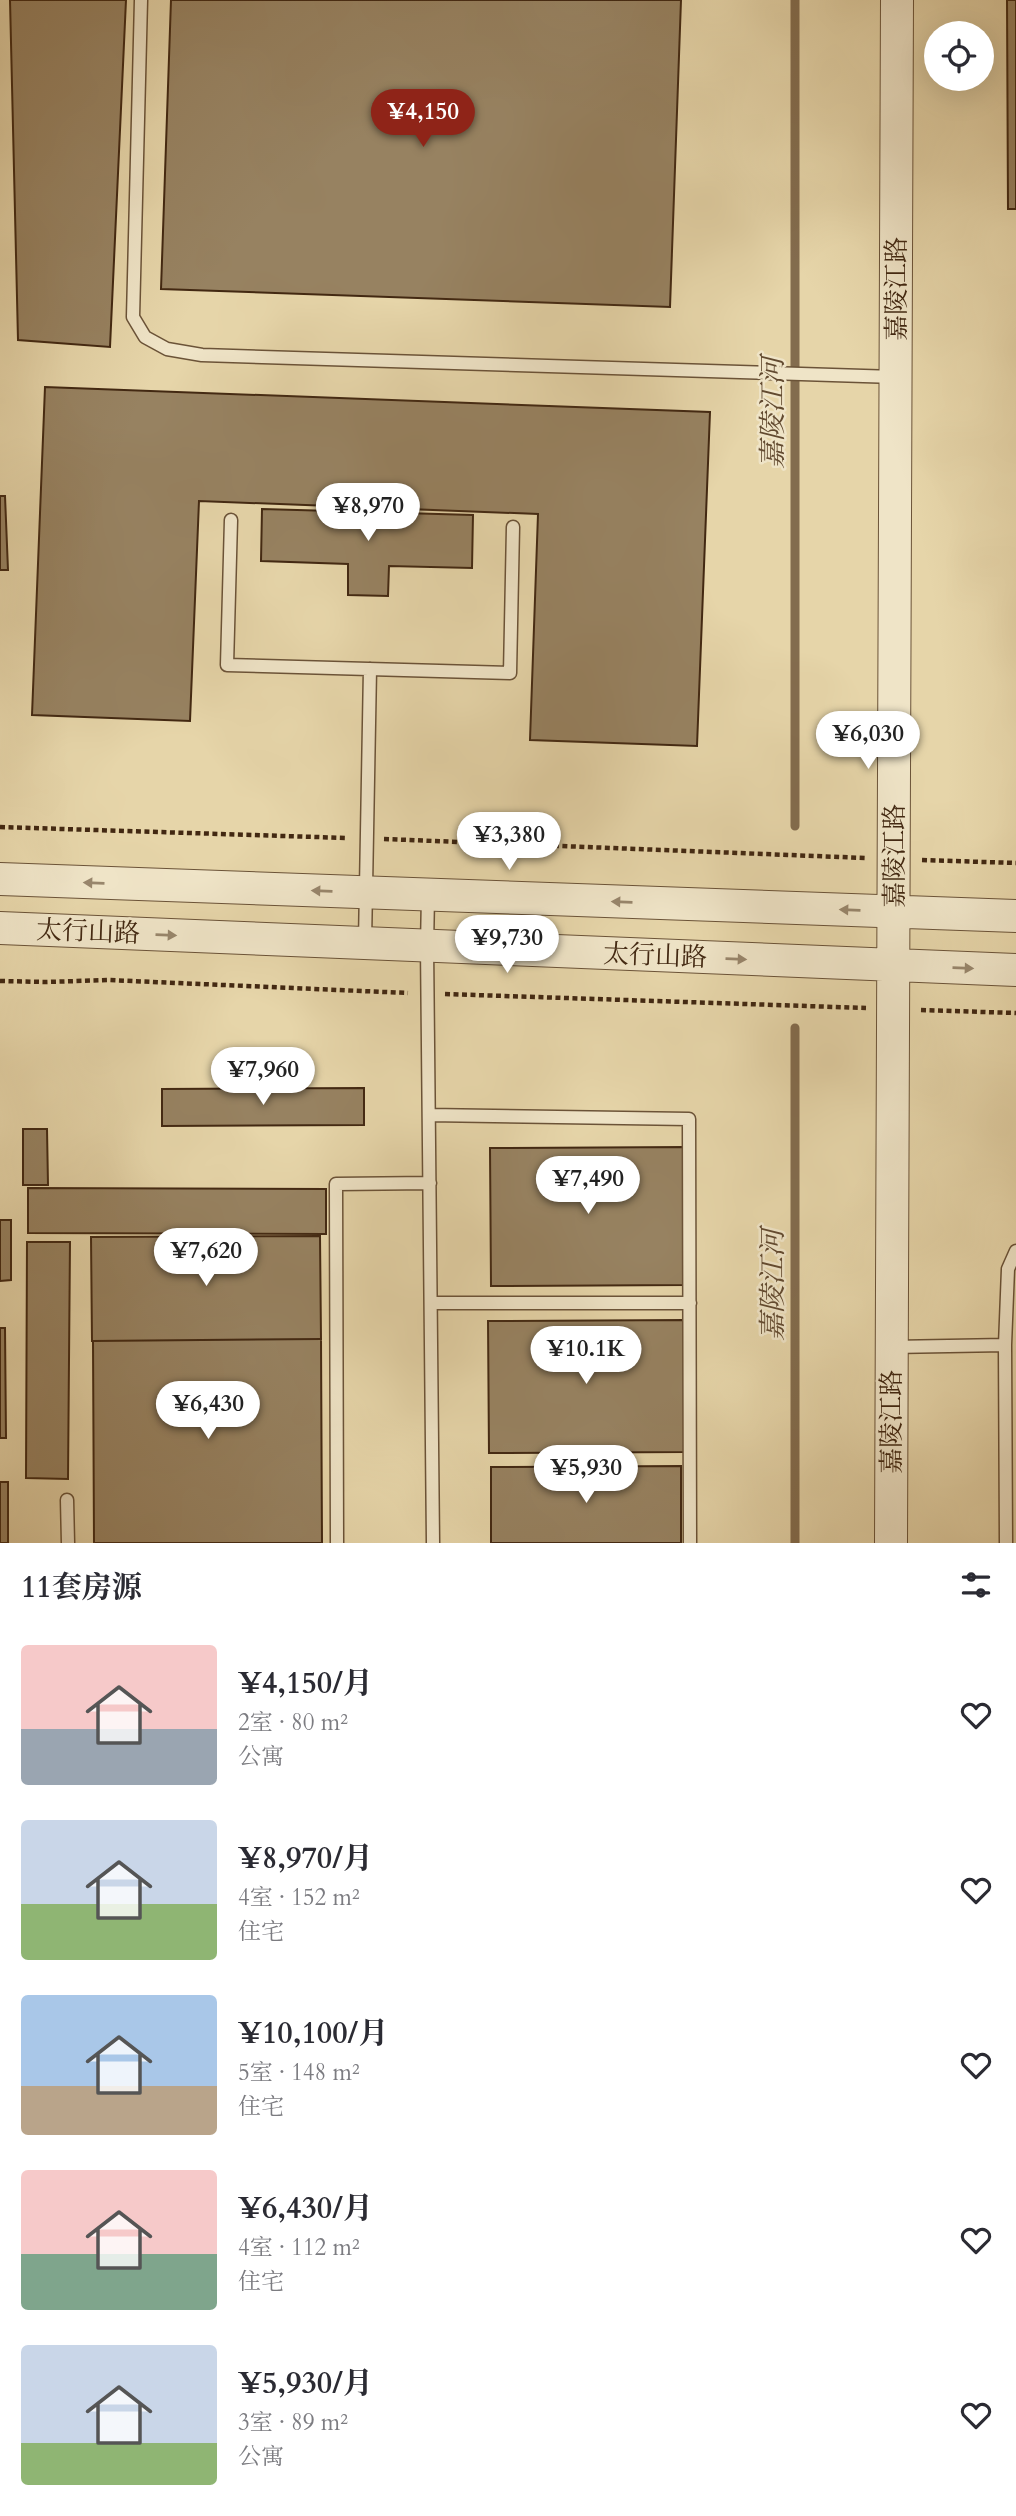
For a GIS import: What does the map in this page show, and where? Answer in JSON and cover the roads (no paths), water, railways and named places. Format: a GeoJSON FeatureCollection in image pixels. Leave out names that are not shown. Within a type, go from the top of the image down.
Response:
{"type":"FeatureCollection","features":[{"type":"Feature","properties":{"kind":"street","name":"嘉陵江路"},"geometry":{"type":"LineString","coordinates":[[891,1543],[897,0]]}},
{"type":"Feature","properties":{"kind":"street","name":"太行山路"},"geometry":{"type":"LineString","coordinates":[[0,879],[1016,916]]}},
{"type":"Feature","properties":{"kind":"street","name":"太行山路"},"geometry":{"type":"LineString","coordinates":[[0,928],[1016,970]]}},
{"type":"Feature","properties":{"kind":"lane"},"geometry":{"type":"LineString","coordinates":[[141,0],[132,317],[145,337],[167,349],[202,355],[895,377]]}},
{"type":"Feature","properties":{"kind":"lane"},"geometry":{"type":"LineString","coordinates":[[231,520],[226,665],[510,673],[513,527]]}},
{"type":"Feature","properties":{"kind":"lane"},"geometry":{"type":"LineString","coordinates":[[365,943],[370,669]]}},
{"type":"Feature","properties":{"kind":"lane"},"geometry":{"type":"LineString","coordinates":[[428,895],[433,1543]]}},
{"type":"Feature","properties":{"kind":"lane"},"geometry":{"type":"LineString","coordinates":[[429,1115],[689,1119],[690,1543]]}},
{"type":"Feature","properties":{"kind":"lane"},"geometry":{"type":"LineString","coordinates":[[337,1543],[336,1184],[430,1183]]}},
{"type":"Feature","properties":{"kind":"lane"},"geometry":{"type":"LineString","coordinates":[[1006,1543],[1005,1345],[1008,1269],[1016,1251]]}},
{"type":"Feature","properties":{"kind":"lane"},"geometry":{"type":"LineString","coordinates":[[431,1303],[690,1303]]}},
{"type":"Feature","properties":{"kind":"lane"},"geometry":{"type":"LineString","coordinates":[[892,1347],[1005,1345]]}},
{"type":"Feature","properties":{"kind":"lane"},"geometry":{"type":"LineString","coordinates":[[67,1500],[68,1543]]}},
{"type":"Feature","properties":{"kind":"waterway","name":"嘉陵江河"},"geometry":{"type":"LineString","coordinates":[[795,0],[795,826]]}},
{"type":"Feature","properties":{"kind":"waterway","name":"嘉陵江河"},"geometry":{"type":"LineString","coordinates":[[795,1028],[795,1543]]}}]}
